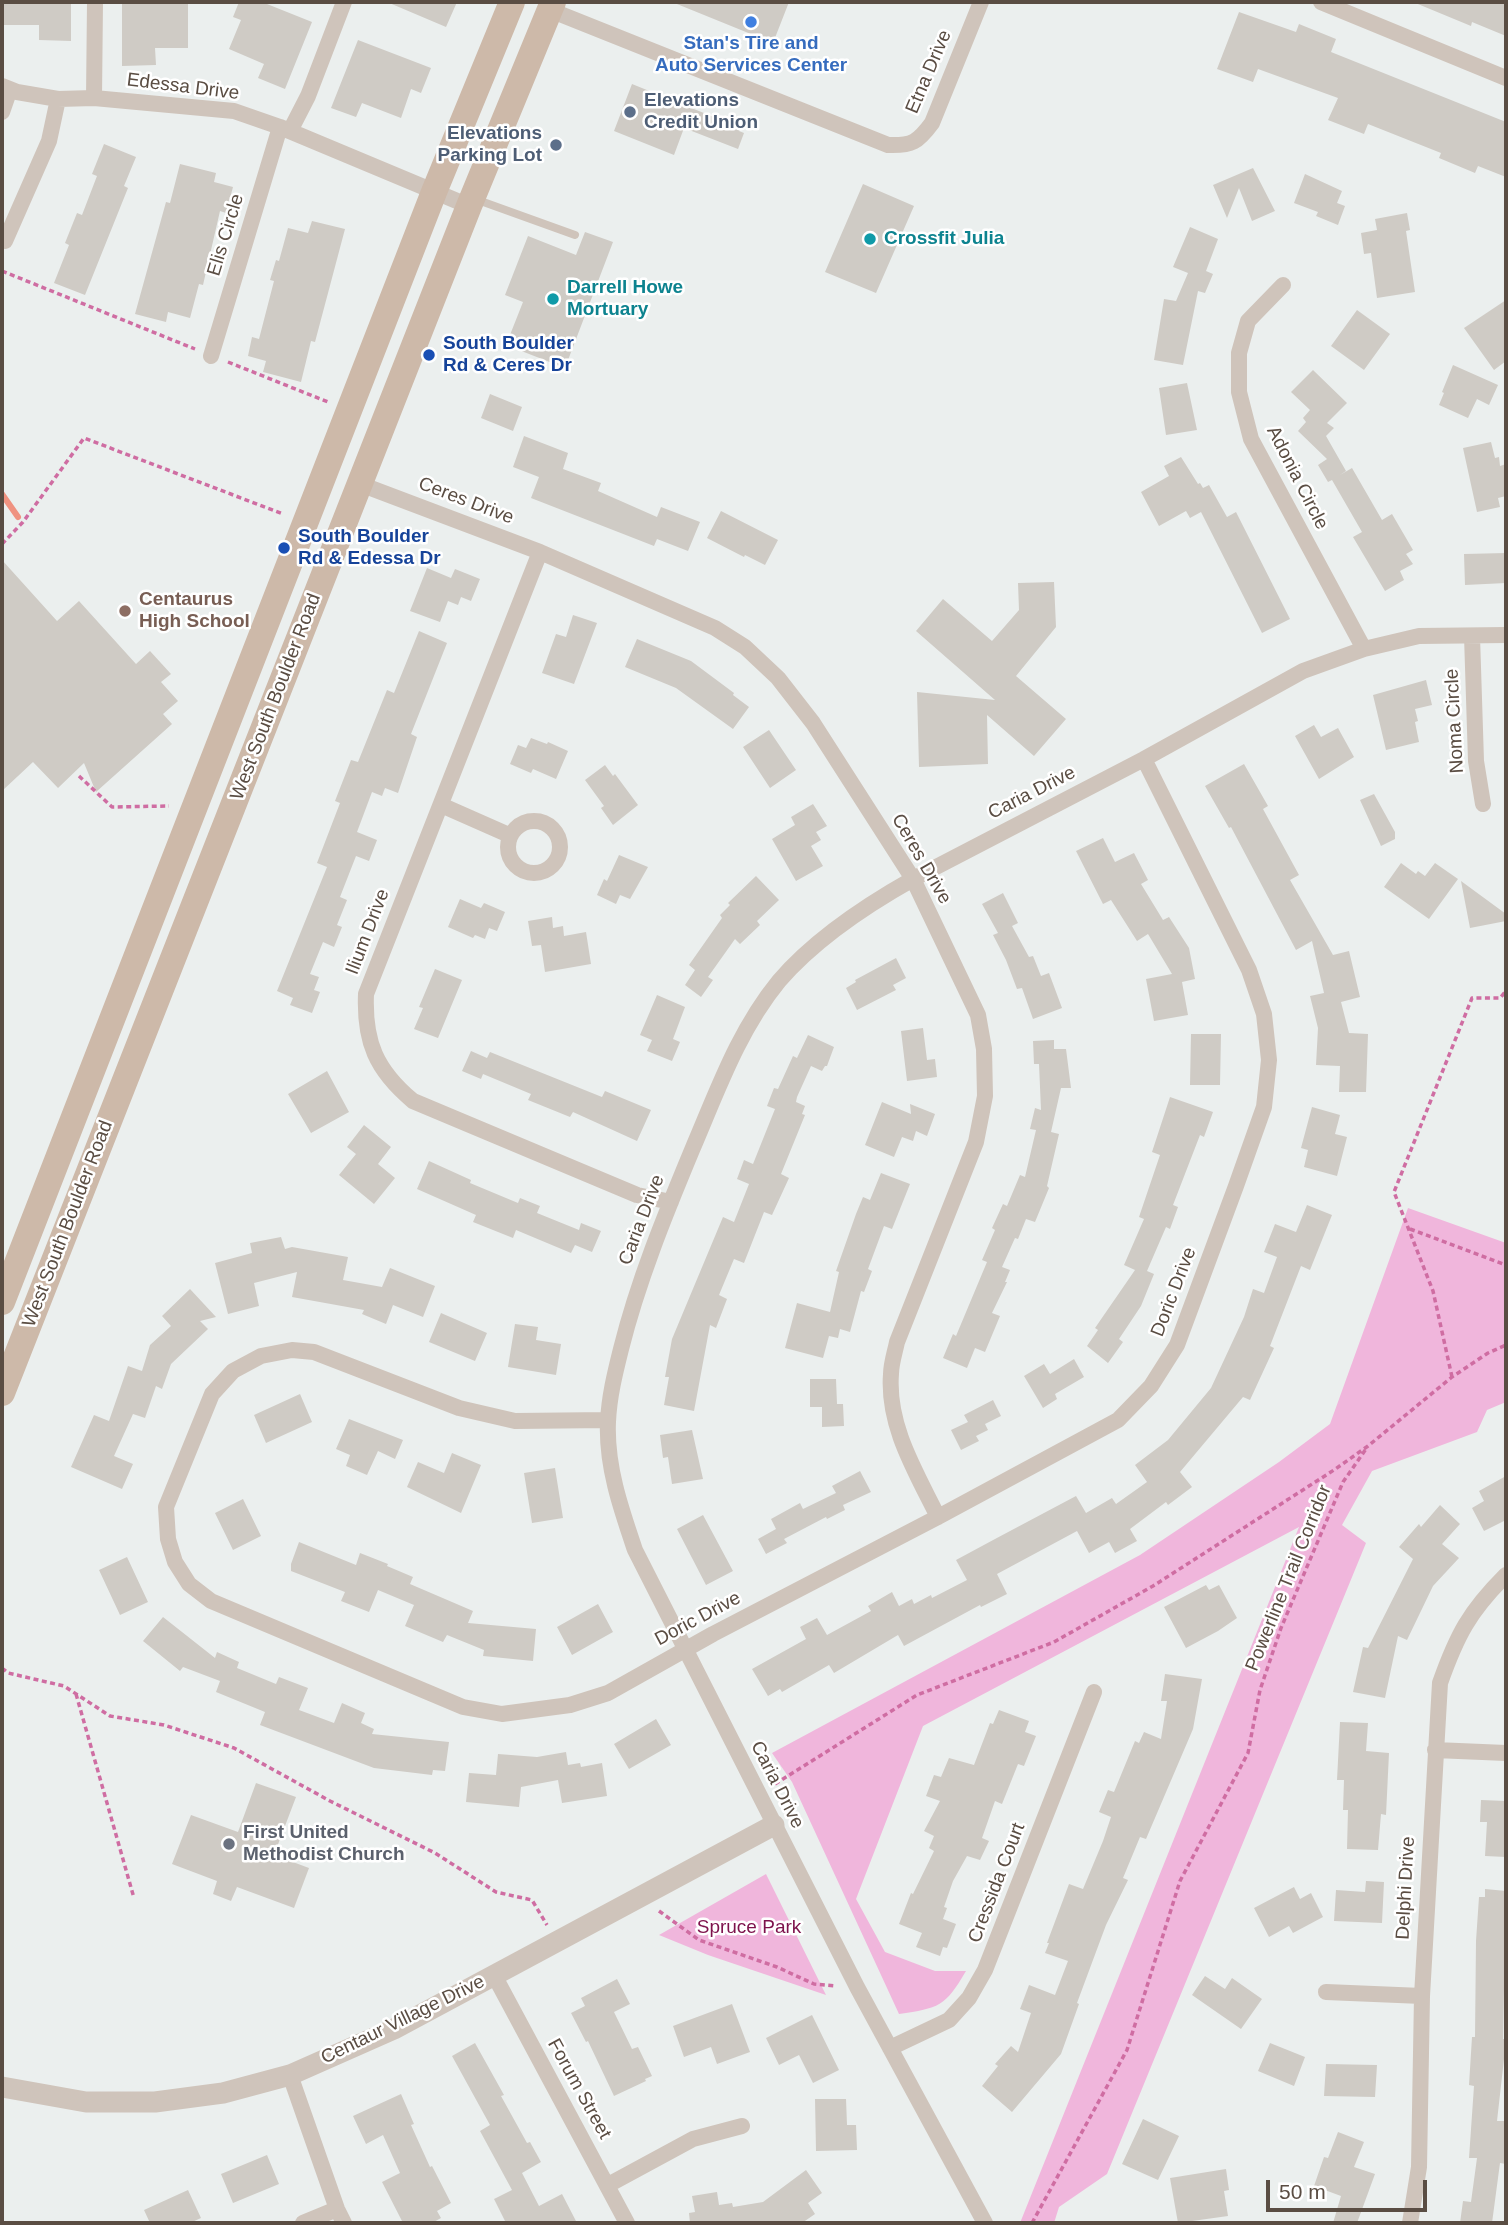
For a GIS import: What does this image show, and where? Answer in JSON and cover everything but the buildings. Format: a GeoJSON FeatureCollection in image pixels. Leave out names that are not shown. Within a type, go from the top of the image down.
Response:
{"type":"FeatureCollection","features":[{"type":"Feature","properties":{"kind":"main road","name":"West South Boulder Road"},"geometry":{"type":"LineString","coordinates":[[2,1302],[434,192],[512,2]]}},
{"type":"Feature","properties":{"kind":"main road","name":"West South Boulder Road"},"geometry":{"type":"LineString","coordinates":[[2,1393],[471,202],[552,6]]}},
{"type":"Feature","properties":{"kind":"street"},"geometry":{"type":"LineString","coordinates":[[94,98],[95,2]]}},
{"type":"Feature","properties":{"kind":"street","name":"Elis Circle"},"geometry":{"type":"LineString","coordinates":[[211,356],[285,129],[308,96],[344,2]]}},
{"type":"Feature","properties":{"kind":"street","name":"Etna Drive"},"geometry":{"type":"LineString","coordinates":[[552,6],[888,145],[905,146],[920,139],[932,123],[981,2]]}},
{"type":"Feature","properties":{"kind":"street"},"geometry":{"type":"LineString","coordinates":[[1321,2],[1506,78]]}},
{"type":"Feature","properties":{"kind":"street"},"geometry":{"type":"LineString","coordinates":[[2,112],[6,88]]}},
{"type":"Feature","properties":{"kind":"street","name":"Edessa Drive"},"geometry":{"type":"LineString","coordinates":[[6,88],[58,99],[94,98],[234,111],[285,129],[434,192],[471,202]]}},
{"type":"Feature","properties":{"kind":"street"},"geometry":{"type":"LineString","coordinates":[[2,240],[5,242],[49,141],[58,99]]}},
{"type":"Feature","properties":{"kind":"street","name":"Adonia Circle"},"geometry":{"type":"LineString","coordinates":[[1283,285],[1248,321],[1239,353],[1239,392],[1251,439],[1364,649]]}},
{"type":"Feature","properties":{"kind":"street","name":"Ceres Drive"},"geometry":{"type":"LineString","coordinates":[[360,484],[540,552],[715,628],[745,647],[778,678],[813,723],[913,879],[978,1015],[984,1049],[985,1096],[976,1142],[897,1342],[891,1373],[891,1404],[899,1435],[938,1517]]}},
{"type":"Feature","properties":{"kind":"street","name":"Ilium Drive"},"geometry":{"type":"LineString","coordinates":[[540,552],[366,995],[365,1021],[373,1055],[393,1084],[413,1101],[637,1195],[671,1202]]}},
{"type":"Feature","properties":{"kind":"street","name":"Caria Drive"},"geometry":{"type":"LineString","coordinates":[[985,2223],[857,1987],[635,1550],[616,1492],[608,1420],[613,1381],[630,1312],[671,1202],[746,1029],[780,981],[820,941],[879,898],[1144,759],[1303,671],[1364,649],[1419,636],[1506,635]]}},
{"type":"Feature","properties":{"kind":"street","name":"Noma Circle"},"geometry":{"type":"LineString","coordinates":[[1472,636],[1476,761],[1483,804]]}},
{"type":"Feature","properties":{"kind":"street","name":"Doric Drive"},"geometry":{"type":"LineString","coordinates":[[608,1420],[515,1420],[459,1408],[314,1352],[292,1350],[261,1356],[233,1371],[212,1394],[166,1507],[168,1539],[175,1562],[189,1584],[211,1601],[463,1707],[502,1714],[570,1705],[608,1693],[1118,1420],[1151,1386],[1177,1345],[1264,1107],[1269,1060],[1264,1014],[1249,970],[1144,759]]}},
{"type":"Feature","properties":{"kind":"street"},"geometry":{"type":"LineString","coordinates":[[441,805],[509,835]]}},
{"type":"Feature","properties":{"kind":"street","name":"Delphi Drive"},"geometry":{"type":"LineString","coordinates":[[1410,2223],[1419,2167],[1422,1996],[1440,1683],[1456,1639],[1481,1600],[1506,1575]]}},
{"type":"Feature","properties":{"kind":"street","name":"Cressida Court"},"geometry":{"type":"LineString","coordinates":[[890,2048],[949,2020],[970,1998],[985,1970],[1094,1692]]}},
{"type":"Feature","properties":{"kind":"street"},"geometry":{"type":"LineString","coordinates":[[1435,1750],[1506,1752]]}},
{"type":"Feature","properties":{"kind":"street","name":"Centaur Village Drive"},"geometry":{"type":"LineString","coordinates":[[2,2087],[86,2102],[155,2102],[223,2093],[290,2075],[394,2029],[774,1825]]}},
{"type":"Feature","properties":{"kind":"street","name":"Forum Street"},"geometry":{"type":"LineString","coordinates":[[494,1975],[627,2223]]}},
{"type":"Feature","properties":{"kind":"street"},"geometry":{"type":"LineString","coordinates":[[1326,1992],[1422,1996]]}},
{"type":"Feature","properties":{"kind":"street"},"geometry":{"type":"LineString","coordinates":[[290,2075],[341,2216],[303,2223]]}},
{"type":"Feature","properties":{"kind":"street"},"geometry":{"type":"LineString","coordinates":[[608,2185],[693,2139],[742,2126]]}},
{"type":"Feature","properties":{"kind":"lane"},"geometry":{"type":"LineString","coordinates":[[471,202],[575,236]]}},
{"type":"Feature","properties":{"kind":"path"},"geometry":{"type":"LineString","coordinates":[[2,271],[350,410]]}},
{"type":"Feature","properties":{"kind":"path"},"geometry":{"type":"LineString","coordinates":[[2,544],[23,522],[84,438],[293,518]]}},
{"type":"Feature","properties":{"kind":"path"},"geometry":{"type":"LineString","coordinates":[[79,776],[112,807],[171,806]]}},
{"type":"Feature","properties":{"kind":"path"},"geometry":{"type":"LineString","coordinates":[[1452,1377],[1433,1291],[1394,1192],[1472,998],[1500,998],[1506,991]]}},
{"type":"Feature","properties":{"kind":"path"},"geometry":{"type":"LineString","coordinates":[[1410,1229],[1506,1265]]}},
{"type":"Feature","properties":{"kind":"path"},"geometry":{"type":"LineString","coordinates":[[775,1784],[917,1695],[1054,1642],[1153,1586],[1368,1446],[1452,1377],[1488,1353],[1506,1345]]}},
{"type":"Feature","properties":{"kind":"path","name":"Powerline Trail Corridor"},"geometry":{"type":"LineString","coordinates":[[1032,2223],[1127,2050],[1180,1881],[1248,1752],[1260,1690],[1281,1628],[1343,1482],[1368,1446]]}},
{"type":"Feature","properties":{"kind":"path"},"geometry":{"type":"LineString","coordinates":[[2,1668],[8,1673],[64,1686],[110,1716],[164,1725],[234,1748],[330,1801],[435,1853],[496,1892],[532,1900],[557,1941]]}},
{"type":"Feature","properties":{"kind":"path"},"geometry":{"type":"LineString","coordinates":[[76,1694],[134,1898]]}},
{"type":"Feature","properties":{"kind":"path"},"geometry":{"type":"LineString","coordinates":[[640,1898],[699,1940],[777,1967],[814,1984],[857,1987]]}},
{"type":"Feature","properties":{"kind":"green space"},"geometry":{"type":"Polygon","coordinates":[[[1408,1208],[1506,1243],[1506,1402],[1487,1410],[1477,1432],[1372,1471],[1342,1525],[1366,1543],[1107,2174],[1059,2207],[1054,2223],[1020,2223],[1299,1527],[923,1726],[856,1899],[885,1952],[935,1971],[966,1971],[940,2004],[899,2014],[792,1782],[772,1753],[1140,1555],[1279,1462],[1330,1424],[1408,1208]]]}},
{"type":"Feature","properties":{"kind":"green space","name":"Spruce Park"},"geometry":{"type":"Polygon","coordinates":[[[766,1874],[826,1995],[708,1955],[659,1935],[766,1874]]]}},
{"type":"Feature","properties":{"kind":"waterway"},"geometry":{"type":"LineString","coordinates":[[2,494],[18,517]]}},
{"type":"Feature","properties":{"kind":"place","name":"Stan's Tire and Auto Services Center"},"geometry":{"type":"Point","coordinates":[751,22]}},
{"type":"Feature","properties":{"kind":"place","name":"Elevations Credit Union"},"geometry":{"type":"Point","coordinates":[630,112]}},
{"type":"Feature","properties":{"kind":"place","name":"Elevations Parking Lot"},"geometry":{"type":"Point","coordinates":[556,145]}},
{"type":"Feature","properties":{"kind":"place","name":"Crossfit Julia"},"geometry":{"type":"Point","coordinates":[870,239]}},
{"type":"Feature","properties":{"kind":"place","name":"Darrell Howe Mortuary"},"geometry":{"type":"Point","coordinates":[553,299]}},
{"type":"Feature","properties":{"kind":"place","name":"South Boulder Rd & Ceres Dr"},"geometry":{"type":"Point","coordinates":[429,355]}},
{"type":"Feature","properties":{"kind":"place","name":"South Boulder Rd & Edessa Dr"},"geometry":{"type":"Point","coordinates":[284,548]}},
{"type":"Feature","properties":{"kind":"place","name":"Centaurus High School"},"geometry":{"type":"Point","coordinates":[125,611]}},
{"type":"Feature","properties":{"kind":"place","name":"First United Methodist Church"},"geometry":{"type":"Point","coordinates":[229,1844]}}]}
